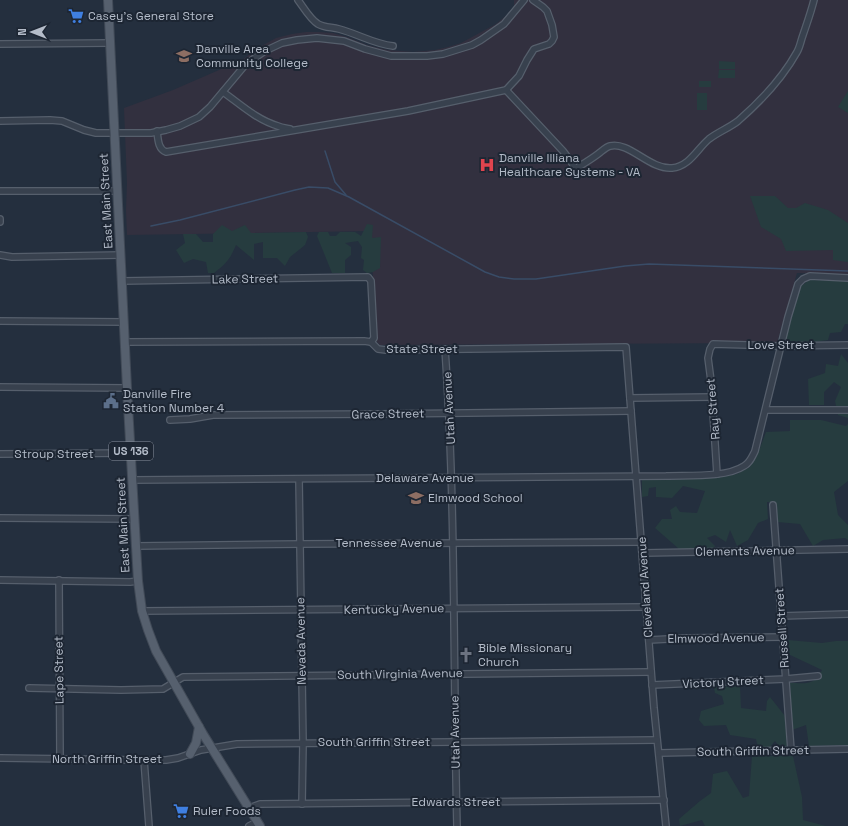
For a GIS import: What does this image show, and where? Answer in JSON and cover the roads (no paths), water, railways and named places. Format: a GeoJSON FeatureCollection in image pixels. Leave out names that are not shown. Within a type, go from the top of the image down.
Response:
{"type":"FeatureCollection","features":[{"type":"Feature","properties":{"kind":"main road","name":"East Main Street"},"geometry":{"type":"LineString","coordinates":[[108,0],[132,480],[138,581],[142,611],[152,643],[199,727],[259,824]]}},
{"type":"Feature","properties":{"kind":"main road"},"geometry":{"type":"LineString","coordinates":[[190,754],[196,743],[199,727]]}},
{"type":"Feature","properties":{"kind":"street"},"geometry":{"type":"LineString","coordinates":[[298,0],[307,13],[318,24],[339,29],[371,41],[393,46]]}},
{"type":"Feature","properties":{"kind":"street"},"geometry":{"type":"LineString","coordinates":[[0,121],[62,121],[96,134],[152,133],[180,126],[195,120],[210,107],[246,64],[265,51],[282,43],[317,38],[344,41],[365,49],[391,56],[427,56],[443,54],[472,45],[481,40],[504,24],[524,0]]}},
{"type":"Feature","properties":{"kind":"street"},"geometry":{"type":"LineString","coordinates":[[157,131],[161,148],[166,152],[408,111],[506,90],[519,76],[534,50],[549,44],[554,37],[547,11],[533,0]]}},
{"type":"Feature","properties":{"kind":"street"},"geometry":{"type":"LineString","coordinates":[[506,90],[563,151],[575,169],[608,146],[615,145],[622,146],[662,167],[677,167],[683,165],[695,155],[709,139],[736,122],[758,103],[772,88],[798,51],[810,17],[814,0]]}},
{"type":"Feature","properties":{"kind":"street"},"geometry":{"type":"LineString","coordinates":[[0,44],[110,43]]}},
{"type":"Feature","properties":{"kind":"street"},"geometry":{"type":"LineString","coordinates":[[223,92],[262,119],[277,126],[293,130]]}},
{"type":"Feature","properties":{"kind":"street"},"geometry":{"type":"LineString","coordinates":[[0,191],[117,191]]}},
{"type":"Feature","properties":{"kind":"street"},"geometry":{"type":"LineString","coordinates":[[0,255],[121,255]]}},
{"type":"Feature","properties":{"kind":"street"},"geometry":{"type":"LineString","coordinates":[[717,474],[745,466],[750,461],[755,451],[788,317],[798,284],[803,279],[810,276],[848,278]]}},
{"type":"Feature","properties":{"kind":"street","name":"Lake Street"},"geometry":{"type":"LineString","coordinates":[[122,281],[368,277],[371,281],[374,338],[371,342]]}},
{"type":"Feature","properties":{"kind":"street"},"geometry":{"type":"LineString","coordinates":[[0,321],[124,322]]}},
{"type":"Feature","properties":{"kind":"street","name":"State Street"},"geometry":{"type":"LineString","coordinates":[[125,342],[364,341],[371,342],[378,349],[386,350],[626,347]]}},
{"type":"Feature","properties":{"kind":"street","name":"Love Street"},"geometry":{"type":"LineString","coordinates":[[714,344],[781,346],[848,345]]}},
{"type":"Feature","properties":{"kind":"street","name":"Ray Street"},"geometry":{"type":"LineString","coordinates":[[714,344],[710,349],[708,358],[717,474]]}},
{"type":"Feature","properties":{"kind":"street","name":"Cleveland Avenue"},"geometry":{"type":"LineString","coordinates":[[626,347],[652,685],[666,826]]}},
{"type":"Feature","properties":{"kind":"street","name":"Utah Avenue"},"geometry":{"type":"LineString","coordinates":[[445,350],[452,477],[457,826]]}},
{"type":"Feature","properties":{"kind":"street"},"geometry":{"type":"LineString","coordinates":[[0,387],[127,388]]}},
{"type":"Feature","properties":{"kind":"street"},"geometry":{"type":"LineString","coordinates":[[630,398],[712,397]]}},
{"type":"Feature","properties":{"kind":"street"},"geometry":{"type":"LineString","coordinates":[[766,410],[848,410]]}},
{"type":"Feature","properties":{"kind":"street","name":"Grace Street"},"geometry":{"type":"LineString","coordinates":[[170,420],[190,419],[213,415],[631,411]]}},
{"type":"Feature","properties":{"kind":"street","name":"Stroup Street"},"geometry":{"type":"LineString","coordinates":[[0,454],[131,453]]}},
{"type":"Feature","properties":{"kind":"street","name":"Delaware Avenue"},"geometry":{"type":"LineString","coordinates":[[132,480],[717,474]]}},
{"type":"Feature","properties":{"kind":"street","name":"Nevada Avenue"},"geometry":{"type":"LineString","coordinates":[[299,479],[303,743],[302,804]]}},
{"type":"Feature","properties":{"kind":"street","name":"Russell Street"},"geometry":{"type":"LineString","coordinates":[[773,505],[791,750]]}},
{"type":"Feature","properties":{"kind":"street"},"geometry":{"type":"LineString","coordinates":[[0,518],[135,519]]}},
{"type":"Feature","properties":{"kind":"street","name":"Tennessee Avenue"},"geometry":{"type":"LineString","coordinates":[[136,546],[642,542]]}},
{"type":"Feature","properties":{"kind":"street","name":"Clements Avenue"},"geometry":{"type":"LineString","coordinates":[[642,553],[848,548]]}},
{"type":"Feature","properties":{"kind":"street"},"geometry":{"type":"LineString","coordinates":[[0,580],[138,581]]}},
{"type":"Feature","properties":{"kind":"street","name":"Lape Street"},"geometry":{"type":"LineString","coordinates":[[59,580],[60,759]]}},
{"type":"Feature","properties":{"kind":"street","name":"Kentucky Avenue"},"geometry":{"type":"LineString","coordinates":[[142,611],[646,607]]}},
{"type":"Feature","properties":{"kind":"street"},"geometry":{"type":"LineString","coordinates":[[781,616],[848,614]]}},
{"type":"Feature","properties":{"kind":"street","name":"Elmwood Avenue"},"geometry":{"type":"LineString","coordinates":[[649,640],[782,637]]}},
{"type":"Feature","properties":{"kind":"street","name":"South Virginia Avenue"},"geometry":{"type":"LineString","coordinates":[[29,688],[121,690],[163,689],[183,676],[652,672]]}},
{"type":"Feature","properties":{"kind":"street","name":"Victory Street"},"geometry":{"type":"LineString","coordinates":[[652,685],[786,679],[818,676]]}},
{"type":"Feature","properties":{"kind":"street","name":"South Griffin Street"},"geometry":{"type":"LineString","coordinates":[[212,748],[237,744],[657,740]]}},
{"type":"Feature","properties":{"kind":"street","name":"North Griffin Street"},"geometry":{"type":"LineString","coordinates":[[0,758],[166,760],[212,748]]}},
{"type":"Feature","properties":{"kind":"street","name":"South Griffin Street"},"geometry":{"type":"LineString","coordinates":[[659,753],[848,749]]}},
{"type":"Feature","properties":{"kind":"street"},"geometry":{"type":"LineString","coordinates":[[144,760],[149,826]]}},
{"type":"Feature","properties":{"kind":"street","name":"Edwards Street"},"geometry":{"type":"LineString","coordinates":[[249,808],[260,804],[664,800]]}},
{"type":"Feature","properties":{"kind":"street"},"geometry":{"type":"LineString","coordinates":[[249,826],[259,824]]}},
{"type":"Feature","properties":{"kind":"waterway"},"geometry":{"type":"LineString","coordinates":[[325,151],[335,182],[346,195]]}},
{"type":"Feature","properties":{"kind":"waterway"},"geometry":{"type":"LineString","coordinates":[[151,226],[180,220],[295,190],[309,187],[328,188],[349,197],[485,272],[499,277],[536,279],[649,264],[848,271]]}},
{"type":"Feature","properties":{"kind":"place","name":"Casey's General Store"},"geometry":{"type":"Point","coordinates":[76,16]}},
{"type":"Feature","properties":{"kind":"place","name":"Danville Area Community College"},"geometry":{"type":"Point","coordinates":[184,56]}},
{"type":"Feature","properties":{"kind":"place","name":"Danville Illiana Healthcare Systems - VA"},"geometry":{"type":"Point","coordinates":[487,165]}},
{"type":"Feature","properties":{"kind":"place","name":"Danville Fire Station Number 4"},"geometry":{"type":"Point","coordinates":[111,401]}},
{"type":"Feature","properties":{"kind":"place","name":"Elmwood School"},"geometry":{"type":"Point","coordinates":[416,498]}},
{"type":"Feature","properties":{"kind":"place","name":"Bible Missionary Church"},"geometry":{"type":"Point","coordinates":[466,655]}},
{"type":"Feature","properties":{"kind":"place","name":"Ruler Foods"},"geometry":{"type":"Point","coordinates":[181,811]}}]}
